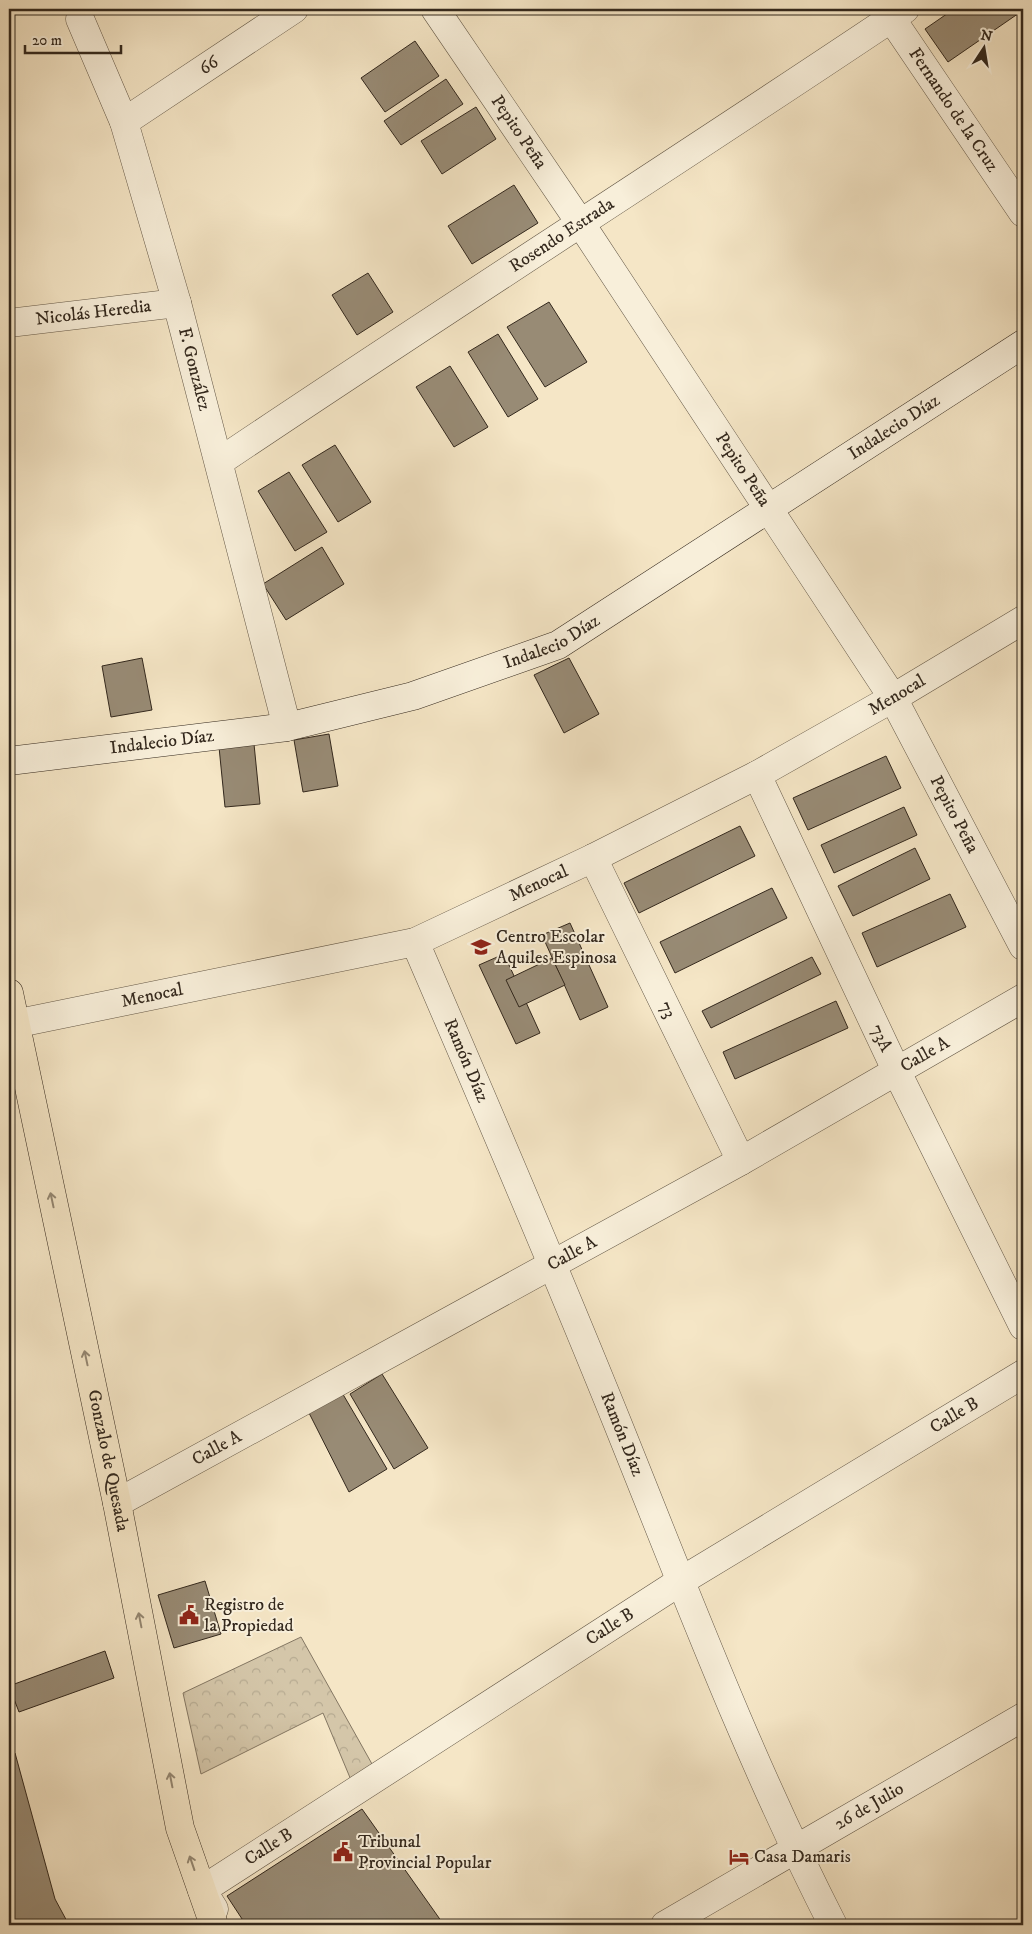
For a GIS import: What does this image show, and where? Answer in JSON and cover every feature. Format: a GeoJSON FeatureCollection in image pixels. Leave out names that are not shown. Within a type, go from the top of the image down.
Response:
{"type":"FeatureCollection","features":[{"type":"Feature","properties":{"kind":"main road","name":"Gonzalo de Quesada"},"geometry":{"type":"LineString","coordinates":[[9,993],[12,1024],[117,1503],[180,1828],[214,1925]]}},
{"type":"Feature","properties":{"kind":"street","name":"66"},"geometry":{"type":"LineString","coordinates":[[124,122],[294,9]]}},
{"type":"Feature","properties":{"kind":"street","name":"Pepito Peña"},"geometry":{"type":"LineString","coordinates":[[435,9],[581,224],[893,698],[1023,946]]}},
{"type":"Feature","properties":{"kind":"street","name":"Rosendo Estrada"},"geometry":{"type":"LineString","coordinates":[[218,462],[388,348],[581,224],[894,12]]}},
{"type":"Feature","properties":{"kind":"street","name":"Fernando de la Cruz"},"geometry":{"type":"LineString","coordinates":[[894,12],[1023,213]]}},
{"type":"Feature","properties":{"kind":"street","name":"F. González"},"geometry":{"type":"LineString","coordinates":[[80,19],[124,122],[177,303],[287,727]]}},
{"type":"Feature","properties":{"kind":"street","name":"Nicolás Heredia"},"geometry":{"type":"LineString","coordinates":[[9,323],[177,303]]}},
{"type":"Feature","properties":{"kind":"street","name":"Indalecio Díaz"},"geometry":{"type":"LineString","coordinates":[[9,761],[287,727],[413,696],[558,645],[770,510],[1023,344]]}},
{"type":"Feature","properties":{"kind":"street","name":"Menocal"},"geometry":{"type":"LineString","coordinates":[[12,1024],[415,942],[593,858],[756,775],[893,698],[1023,620]]}},
{"type":"Feature","properties":{"kind":"street","name":"73A"},"geometry":{"type":"LineString","coordinates":[[756,775],[896,1070],[1023,1326]]}},
{"type":"Feature","properties":{"kind":"street","name":"73"},"geometry":{"type":"LineString","coordinates":[[593,858],[741,1161]]}},
{"type":"Feature","properties":{"kind":"street","name":"Ramón Díaz"},"geometry":{"type":"LineString","coordinates":[[415,942],[554,1265],[681,1581],[794,1849],[833,1925]]}},
{"type":"Feature","properties":{"kind":"street","name":"Calle A"},"geometry":{"type":"LineString","coordinates":[[117,1503],[741,1161],[1023,998]]}},
{"type":"Feature","properties":{"kind":"street","name":"Calle B"},"geometry":{"type":"LineString","coordinates":[[202,1890],[681,1581],[1023,1374]]}},
{"type":"Feature","properties":{"kind":"street","name":"26 de Julio"},"geometry":{"type":"LineString","coordinates":[[665,1925],[1023,1717]]}},
{"type":"Feature","properties":{"kind":"street"},"geometry":{"type":"LineString","coordinates":[[202,1890],[224,1925]]}},
{"type":"Feature","properties":{"kind":"green space"},"geometry":{"type":"Polygon","coordinates":[[[301,1637],[372,1764],[351,1780],[323,1713],[201,1774],[183,1693],[301,1637]]]}},
{"type":"Feature","properties":{"kind":"building"},"geometry":{"type":"Polygon","coordinates":[[[954,9],[1020,9],[1022,11],[948,62],[925,29],[954,9]]]}},
{"type":"Feature","properties":{"kind":"building"},"geometry":{"type":"Polygon","coordinates":[[[415,41],[439,76],[385,112],[361,78],[415,41]]]}},
{"type":"Feature","properties":{"kind":"building"},"geometry":{"type":"Polygon","coordinates":[[[446,79],[463,104],[401,145],[384,121],[446,79]]]}},
{"type":"Feature","properties":{"kind":"building"},"geometry":{"type":"Polygon","coordinates":[[[476,107],[496,139],[442,174],[421,141],[476,107]]]}},
{"type":"Feature","properties":{"kind":"building"},"geometry":{"type":"Polygon","coordinates":[[[514,185],[538,223],[472,264],[448,226],[514,185]]]}},
{"type":"Feature","properties":{"kind":"building"},"geometry":{"type":"Polygon","coordinates":[[[368,273],[393,312],[357,335],[332,295],[368,273]]]}},
{"type":"Feature","properties":{"kind":"building"},"geometry":{"type":"Polygon","coordinates":[[[549,302],[587,362],[545,387],[507,327],[549,302]]]}},
{"type":"Feature","properties":{"kind":"building"},"geometry":{"type":"Polygon","coordinates":[[[498,334],[538,399],[508,417],[468,352],[498,334]]]}},
{"type":"Feature","properties":{"kind":"building"},"geometry":{"type":"Polygon","coordinates":[[[450,366],[488,427],[454,447],[416,387],[450,366]]]}},
{"type":"Feature","properties":{"kind":"building"},"geometry":{"type":"Polygon","coordinates":[[[335,445],[371,502],[338,522],[302,465],[335,445]]]}},
{"type":"Feature","properties":{"kind":"building"},"geometry":{"type":"Polygon","coordinates":[[[289,472],[327,532],[295,551],[258,491],[289,472]]]}},
{"type":"Feature","properties":{"kind":"building"},"geometry":{"type":"Polygon","coordinates":[[[322,547],[344,584],[286,620],[263,584],[322,547]]]}},
{"type":"Feature","properties":{"kind":"building"},"geometry":{"type":"Polygon","coordinates":[[[142,658],[152,710],[111,717],[102,666],[142,658]]]}},
{"type":"Feature","properties":{"kind":"building"},"geometry":{"type":"Polygon","coordinates":[[[569,658],[599,714],[564,733],[534,675],[569,658]]]}},
{"type":"Feature","properties":{"kind":"building"},"geometry":{"type":"Polygon","coordinates":[[[329,734],[338,786],[303,792],[294,740],[329,734]]]}},
{"type":"Feature","properties":{"kind":"building"},"geometry":{"type":"Polygon","coordinates":[[[254,744],[260,804],[225,807],[219,747],[254,744]]]}},
{"type":"Feature","properties":{"kind":"building"},"geometry":{"type":"Polygon","coordinates":[[[886,756],[901,788],[808,830],[793,798],[886,756]]]}},
{"type":"Feature","properties":{"kind":"building"},"geometry":{"type":"Polygon","coordinates":[[[904,807],[917,835],[834,873],[821,845],[904,807]]]}},
{"type":"Feature","properties":{"kind":"building"},"geometry":{"type":"Polygon","coordinates":[[[740,826],[755,856],[639,913],[624,883],[740,826]]]}},
{"type":"Feature","properties":{"kind":"building"},"geometry":{"type":"Polygon","coordinates":[[[915,848],[930,879],[853,916],[838,886],[915,848]]]}},
{"type":"Feature","properties":{"kind":"building"},"geometry":{"type":"Polygon","coordinates":[[[772,888],[787,918],[675,973],[660,942],[772,888]]]}},
{"type":"Feature","properties":{"kind":"building"},"geometry":{"type":"Polygon","coordinates":[[[950,894],[966,927],[877,967],[862,933],[950,894]]]}},
{"type":"Feature","properties":{"kind":"building"},"geometry":{"type":"Polygon","coordinates":[[[570,923],[608,1007],[580,1020],[542,935],[570,923]]]}},
{"type":"Feature","properties":{"kind":"building"},"geometry":{"type":"Polygon","coordinates":[[[504,954],[540,1033],[516,1044],[479,965],[504,954]]]}},
{"type":"Feature","properties":{"kind":"building"},"geometry":{"type":"Polygon","coordinates":[[[812,957],[821,974],[711,1028],[702,1011],[812,957]]]}},
{"type":"Feature","properties":{"kind":"building"},"geometry":{"type":"Polygon","coordinates":[[[552,958],[565,985],[519,1007],[506,980],[552,958]]]}},
{"type":"Feature","properties":{"kind":"building"},"geometry":{"type":"Polygon","coordinates":[[[836,1001],[848,1028],[735,1079],[723,1052],[836,1001]]]}},
{"type":"Feature","properties":{"kind":"building"},"geometry":{"type":"Polygon","coordinates":[[[382,1374],[428,1448],[394,1469],[350,1394],[382,1374]]]}},
{"type":"Feature","properties":{"kind":"building"},"geometry":{"type":"Polygon","coordinates":[[[341,1391],[387,1469],[349,1492],[307,1409],[341,1391]]]}},
{"type":"Feature","properties":{"kind":"building","name":"Registro de la Propiedad"},"geometry":{"type":"Polygon","coordinates":[[[205,1581],[221,1634],[174,1648],[158,1595],[205,1581]]]}},
{"type":"Feature","properties":{"kind":"building"},"geometry":{"type":"Polygon","coordinates":[[[105,1651],[114,1678],[19,1712],[9,1686],[105,1651]]]}},
{"type":"Feature","properties":{"kind":"building"},"geometry":{"type":"Polygon","coordinates":[[[15,1753],[55,1899],[69,1925],[9,1925],[9,1755],[15,1753]]]}},
{"type":"Feature","properties":{"kind":"building","name":"Tribunal Provincial Popular"},"geometry":{"type":"Polygon","coordinates":[[[362,1809],[444,1925],[246,1925],[227,1896],[362,1809]]]}},
{"type":"Feature","properties":{"kind":"place","name":"Centro Escolar Aquiles Espinosa"},"geometry":{"type":"Point","coordinates":[481,947]}},
{"type":"Feature","properties":{"kind":"place","name":"Registro de la Propiedad"},"geometry":{"type":"Point","coordinates":[189,1615]}},
{"type":"Feature","properties":{"kind":"place","name":"Tribunal Provincial Popular"},"geometry":{"type":"Point","coordinates":[343,1852]}},
{"type":"Feature","properties":{"kind":"place","name":"Casa Damaris"},"geometry":{"type":"Point","coordinates":[739,1857]}}]}
